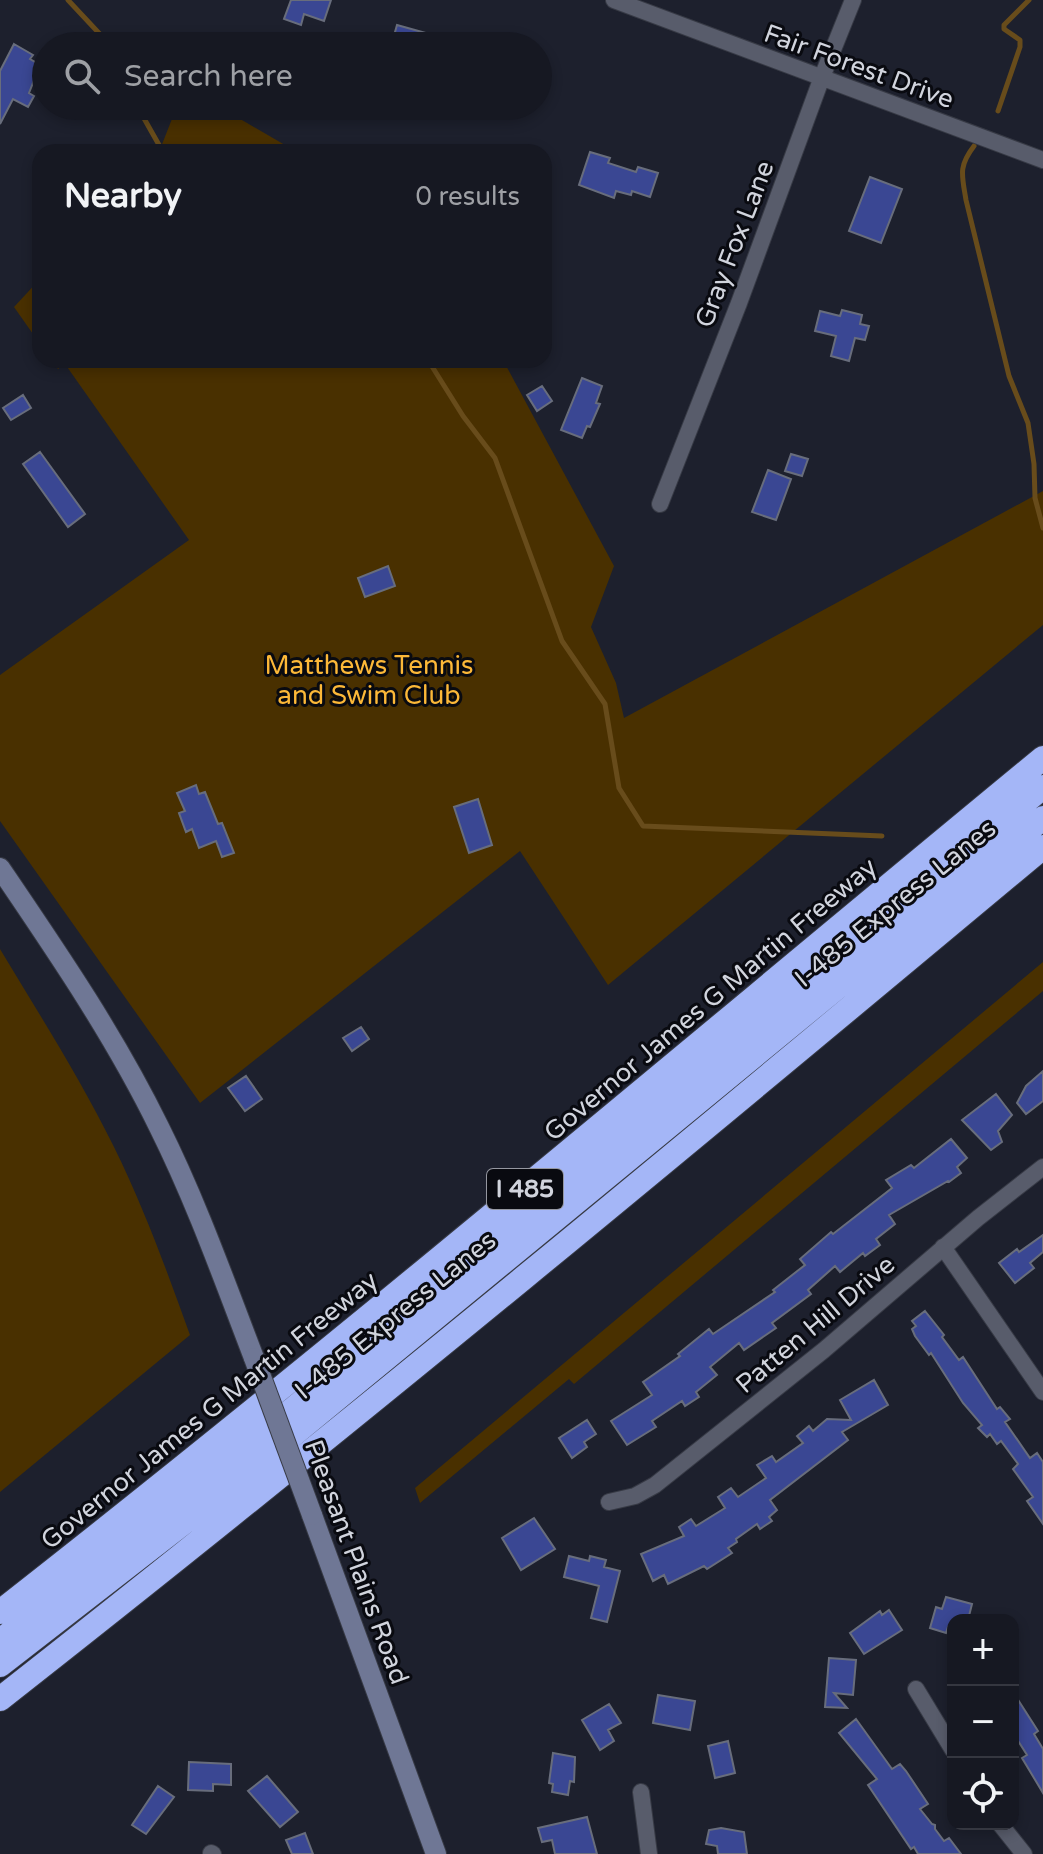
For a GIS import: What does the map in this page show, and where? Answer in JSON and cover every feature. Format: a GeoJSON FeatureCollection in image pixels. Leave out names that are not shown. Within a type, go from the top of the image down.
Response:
{"type":"FeatureCollection","features":[{"type":"Feature","properties":{"kind":"highway","name":"Governor James G Martin Freeway"},"geometry":{"type":"LineString","coordinates":[[0,1612],[416,1280],[1043,758]]}},
{"type":"Feature","properties":{"kind":"highway","name":"I-485 Express Lanes"},"geometry":{"type":"LineString","coordinates":[[0,1641],[292,1410],[1043,787]]}},
{"type":"Feature","properties":{"kind":"highway","name":"I-485 Express Lanes"},"geometry":{"type":"LineString","coordinates":[[0,1665],[227,1489],[1043,818]]}},
{"type":"Feature","properties":{"kind":"highway","name":"I 485"},"geometry":{"type":"LineString","coordinates":[[0,1699],[218,1528],[726,1112],[1043,847]]}},
{"type":"Feature","properties":{"kind":"highway"},"geometry":{"type":"LineString","coordinates":[[726,1112],[842,983]]}},
{"type":"Feature","properties":{"kind":"highway"},"geometry":{"type":"LineString","coordinates":[[193,1461],[375,1342]]}},
{"type":"Feature","properties":{"kind":"street","name":"Fair Forest Drive"},"geometry":{"type":"LineString","coordinates":[[614,0],[1043,160]]}},
{"type":"Feature","properties":{"kind":"street","name":"Gray Fox Lane"},"geometry":{"type":"LineString","coordinates":[[660,504],[853,0]]}},
{"type":"Feature","properties":{"kind":"street","name":"Pleasant Plains Road"},"geometry":{"type":"LineString","coordinates":[[0,868],[98,1013],[181,1173],[254,1358],[436,1854]]}},
{"type":"Feature","properties":{"kind":"street","name":"Patten Hill Drive"},"geometry":{"type":"LineString","coordinates":[[609,1502],[635,1496],[655,1485],[824,1350],[943,1247],[1043,1167]]}},
{"type":"Feature","properties":{"kind":"street"},"geometry":{"type":"LineString","coordinates":[[943,1247],[1043,1392]]}},
{"type":"Feature","properties":{"kind":"street"},"geometry":{"type":"LineString","coordinates":[[916,1689],[947,1740]]}},
{"type":"Feature","properties":{"kind":"street"},"geometry":{"type":"LineString","coordinates":[[641,1792],[649,1854]]}},
{"type":"Feature","properties":{"kind":"street"},"geometry":{"type":"LineString","coordinates":[[1005,1830],[1024,1854]]}},
{"type":"Feature","properties":{"kind":"green space"},"geometry":{"type":"Polygon","coordinates":[[[172,120],[242,120],[283,144],[162,144],[172,120]]]}},
{"type":"Feature","properties":{"kind":"green space"},"geometry":{"type":"Polygon","coordinates":[[[32,288],[32,333],[14,307],[32,288]]]}},
{"type":"Feature","properties":{"kind":"green space","name":"Matthews Tennis and Swim Club"},"geometry":{"type":"Polygon","coordinates":[[[68,368],[507,368],[614,566],[591,627],[616,683],[624,718],[1043,491],[1043,625],[608,985],[520,851],[200,1103],[0,821],[0,675],[189,540],[68,368]]]}},
{"type":"Feature","properties":{"kind":"green space"},"geometry":{"type":"Polygon","coordinates":[[[0,949],[114,1147],[164,1263],[190,1335],[0,1492],[0,949]]]}},
{"type":"Feature","properties":{"kind":"green space"},"geometry":{"type":"Polygon","coordinates":[[[1043,962],[1043,991],[574,1384],[569,1379],[420,1503],[415,1488],[1043,962]]]}},
{"type":"Feature","properties":{"kind":"building"},"geometry":{"type":"Polygon","coordinates":[[[291,0],[331,0],[324,21],[304,14],[301,25],[284,19],[291,0]]]}},
{"type":"Feature","properties":{"kind":"building"},"geometry":{"type":"Polygon","coordinates":[[[397,25],[422,32],[395,32],[397,25]]]}},
{"type":"Feature","properties":{"kind":"building"},"geometry":{"type":"Polygon","coordinates":[[[14,44],[32,54],[29,93],[32,100],[28,107],[13,99],[0,124],[0,71],[14,44]]]}},
{"type":"Feature","properties":{"kind":"building"},"geometry":{"type":"Polygon","coordinates":[[[590,152],[610,158],[608,163],[636,172],[638,167],[658,173],[650,197],[632,191],[631,195],[616,191],[614,198],[579,185],[590,152]]]}},
{"type":"Feature","properties":{"kind":"building"},"geometry":{"type":"Polygon","coordinates":[[[870,177],[902,189],[881,243],[849,231],[870,177]]]}},
{"type":"Feature","properties":{"kind":"building"},"geometry":{"type":"Polygon","coordinates":[[[842,310],[862,315],[860,324],[869,326],[865,340],[855,338],[849,361],[831,356],[836,336],[815,331],[820,311],[840,316],[842,310]]]}},
{"type":"Feature","properties":{"kind":"building"},"geometry":{"type":"Polygon","coordinates":[[[582,378],[602,386],[596,403],[600,404],[582,438],[561,430],[582,378]]]}},
{"type":"Feature","properties":{"kind":"building"},"geometry":{"type":"Polygon","coordinates":[[[542,386],[552,401],[537,411],[527,395],[542,386]]]}},
{"type":"Feature","properties":{"kind":"building"},"geometry":{"type":"Polygon","coordinates":[[[23,395],[31,408],[11,420],[3,408],[23,395]]]}},
{"type":"Feature","properties":{"kind":"building"},"geometry":{"type":"Polygon","coordinates":[[[40,452],[85,514],[68,527],[23,464],[40,452]]]}},
{"type":"Feature","properties":{"kind":"building"},"geometry":{"type":"Polygon","coordinates":[[[791,454],[808,459],[802,476],[785,471],[791,454]]]}},
{"type":"Feature","properties":{"kind":"building"},"geometry":{"type":"Polygon","coordinates":[[[768,470],[791,479],[776,520],[752,512],[768,470]]]}},
{"type":"Feature","properties":{"kind":"building"},"geometry":{"type":"Polygon","coordinates":[[[388,566],[395,586],[365,597],[358,578],[388,566]]]}},
{"type":"Feature","properties":{"kind":"building"},"geometry":{"type":"Polygon","coordinates":[[[196,785],[199,794],[205,792],[234,853],[222,857],[216,841],[199,848],[192,829],[186,832],[179,813],[185,811],[177,793],[196,785]]]}},
{"type":"Feature","properties":{"kind":"building"},"geometry":{"type":"Polygon","coordinates":[[[478,799],[492,845],[469,853],[454,807],[478,799]]]}},
{"type":"Feature","properties":{"kind":"building"},"geometry":{"type":"Polygon","coordinates":[[[361,1027],[369,1039],[352,1051],[343,1038],[361,1027]]]}},
{"type":"Feature","properties":{"kind":"building"},"geometry":{"type":"Polygon","coordinates":[[[1043,1071],[1043,1101],[1026,1114],[1017,1103],[1026,1086],[1043,1071]]]}},
{"type":"Feature","properties":{"kind":"building"},"geometry":{"type":"Polygon","coordinates":[[[246,1076],[262,1099],[245,1111],[228,1088],[246,1076]]]}},
{"type":"Feature","properties":{"kind":"building"},"geometry":{"type":"Polygon","coordinates":[[[996,1094],[1012,1115],[998,1131],[1002,1142],[991,1150],[962,1120],[996,1094]]]}},
{"type":"Feature","properties":{"kind":"building"},"geometry":{"type":"Polygon","coordinates":[[[951,1139],[967,1158],[957,1167],[961,1173],[889,1215],[895,1224],[876,1239],[880,1245],[865,1256],[863,1253],[840,1272],[835,1266],[808,1290],[811,1294],[772,1323],[776,1328],[744,1350],[739,1343],[710,1367],[717,1375],[696,1392],[699,1397],[685,1406],[682,1401],[652,1421],[656,1427],[627,1445],[611,1421],[652,1395],[643,1382],[680,1356],[678,1354],[709,1329],[713,1334],[775,1292],[773,1290],[805,1265],[800,1259],[831,1232],[833,1234],[892,1188],[886,1180],[911,1165],[914,1168],[951,1139]]]}},
{"type":"Feature","properties":{"kind":"building"},"geometry":{"type":"Polygon","coordinates":[[[1043,1235],[1043,1252],[1030,1263],[1034,1268],[1015,1283],[999,1263],[1043,1235]]]}},
{"type":"Feature","properties":{"kind":"building"},"geometry":{"type":"Polygon","coordinates":[[[925,1311],[959,1360],[963,1357],[997,1409],[1000,1407],[1010,1419],[1005,1422],[1030,1458],[1037,1453],[1043,1462],[1043,1524],[1027,1501],[1033,1497],[1013,1469],[1018,1464],[1001,1441],[997,1444],[990,1434],[987,1437],[978,1428],[982,1425],[963,1403],[931,1353],[929,1355],[915,1336],[912,1329],[916,1326],[912,1321],[925,1311]]]}},
{"type":"Feature","properties":{"kind":"building"},"geometry":{"type":"Polygon","coordinates":[[[874,1380],[888,1405],[842,1432],[848,1440],[770,1500],[777,1510],[769,1517],[772,1521],[760,1529],[757,1524],[736,1539],[737,1542],[728,1548],[732,1553],[707,1569],[704,1566],[668,1584],[664,1575],[653,1581],[641,1554],[684,1536],[679,1527],[691,1519],[696,1526],[725,1508],[718,1497],[731,1488],[738,1497],[766,1478],[757,1465],[772,1456],[776,1462],[803,1443],[797,1436],[809,1426],[813,1431],[827,1419],[851,1420],[840,1400],[874,1380]]]}},
{"type":"Feature","properties":{"kind":"building"},"geometry":{"type":"Polygon","coordinates":[[[587,1420],[596,1434],[584,1442],[587,1447],[572,1458],[559,1438],[587,1420]]]}},
{"type":"Feature","properties":{"kind":"building"},"geometry":{"type":"Polygon","coordinates":[[[534,1518],[555,1549],[521,1570],[502,1538],[534,1518]]]}},
{"type":"Feature","properties":{"kind":"building"},"geometry":{"type":"Polygon","coordinates":[[[569,1556],[589,1561],[590,1556],[606,1560],[604,1567],[620,1571],[607,1622],[591,1618],[599,1586],[564,1577],[569,1556]]]}},
{"type":"Feature","properties":{"kind":"building"},"geometry":{"type":"Polygon","coordinates":[[[946,1597],[972,1604],[970,1614],[947,1614],[946,1633],[930,1628],[936,1607],[942,1609],[946,1597]]]}},
{"type":"Feature","properties":{"kind":"building"},"geometry":{"type":"Polygon","coordinates":[[[889,1610],[902,1630],[864,1654],[850,1633],[880,1611],[882,1615],[889,1610]]]}},
{"type":"Feature","properties":{"kind":"building"},"geometry":{"type":"Polygon","coordinates":[[[829,1658],[856,1660],[853,1695],[834,1693],[847,1708],[825,1707],[829,1658]]]}},
{"type":"Feature","properties":{"kind":"building"},"geometry":{"type":"Polygon","coordinates":[[[658,1695],[695,1701],[690,1730],[653,1723],[658,1695]]]}},
{"type":"Feature","properties":{"kind":"building"},"geometry":{"type":"Polygon","coordinates":[[[1019,1701],[1038,1731],[1034,1734],[1043,1749],[1043,1793],[1022,1758],[1027,1755],[1019,1742],[1019,1701]]]}},
{"type":"Feature","properties":{"kind":"building"},"geometry":{"type":"Polygon","coordinates":[[[609,1704],[621,1723],[608,1730],[614,1741],[600,1750],[582,1720],[609,1704]]]}},
{"type":"Feature","properties":{"kind":"building"},"geometry":{"type":"Polygon","coordinates":[[[856,1719],[892,1769],[900,1764],[906,1771],[928,1804],[920,1809],[944,1841],[949,1838],[961,1854],[918,1854],[914,1847],[911,1849],[868,1785],[877,1779],[839,1733],[856,1719]]]}},
{"type":"Feature","properties":{"kind":"building"},"geometry":{"type":"Polygon","coordinates":[[[728,1741],[735,1773],[715,1778],[708,1746],[728,1741]]]}},
{"type":"Feature","properties":{"kind":"building"},"geometry":{"type":"Polygon","coordinates":[[[553,1753],[575,1757],[574,1782],[570,1781],[568,1795],[552,1792],[553,1784],[549,1783],[553,1753]]]}},
{"type":"Feature","properties":{"kind":"building"},"geometry":{"type":"Polygon","coordinates":[[[189,1762],[231,1764],[231,1785],[213,1784],[213,1791],[188,1790],[189,1762]]]}},
{"type":"Feature","properties":{"kind":"building"},"geometry":{"type":"Polygon","coordinates":[[[267,1776],[298,1812],[280,1827],[248,1791],[267,1776]]]}},
{"type":"Feature","properties":{"kind":"building"},"geometry":{"type":"Polygon","coordinates":[[[158,1786],[174,1797],[146,1834],[132,1825],[158,1786]]]}},
{"type":"Feature","properties":{"kind":"building"},"geometry":{"type":"Polygon","coordinates":[[[587,1817],[597,1854],[555,1854],[552,1840],[542,1842],[538,1828],[587,1817]]]}},
{"type":"Feature","properties":{"kind":"building"},"geometry":{"type":"Polygon","coordinates":[[[721,1828],[744,1832],[747,1854],[718,1854],[717,1846],[706,1844],[709,1830],[721,1828]]]}},
{"type":"Feature","properties":{"kind":"building"},"geometry":{"type":"Polygon","coordinates":[[[305,1833],[313,1854],[292,1854],[286,1840],[305,1833]]]}},
{"type":"Feature","properties":{"kind":"waterway"},"geometry":{"type":"LineString","coordinates":[[68,0],[98,32]]}},
{"type":"Feature","properties":{"kind":"waterway"},"geometry":{"type":"LineString","coordinates":[[998,111],[1020,47],[1020,40],[1004,29],[1004,25],[1029,0]]}},
{"type":"Feature","properties":{"kind":"waterway"},"geometry":{"type":"LineString","coordinates":[[145,120],[158,144]]}},
{"type":"Feature","properties":{"kind":"waterway"},"geometry":{"type":"LineString","coordinates":[[974,146],[965,160],[963,184],[1009,376],[1028,423],[1035,498],[1043,528]]}},
{"type":"Feature","properties":{"kind":"waterway"},"geometry":{"type":"LineString","coordinates":[[433,368],[463,416],[495,458],[562,641],[605,704],[619,788],[643,826],[882,836]]}}]}
